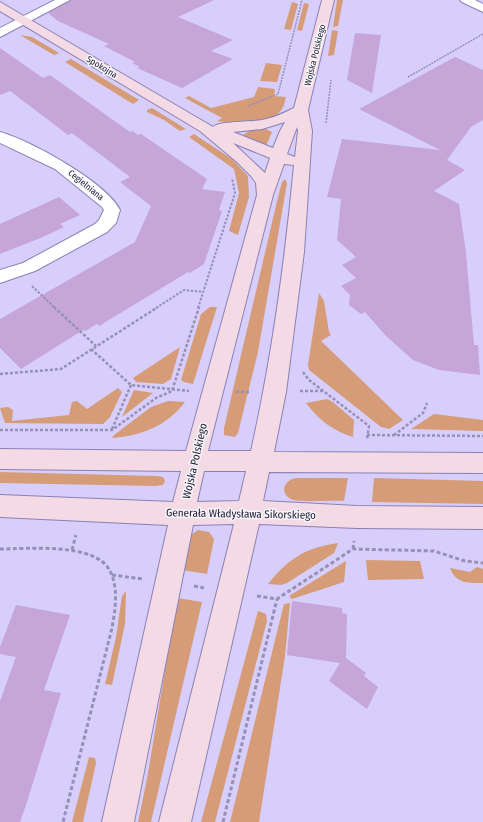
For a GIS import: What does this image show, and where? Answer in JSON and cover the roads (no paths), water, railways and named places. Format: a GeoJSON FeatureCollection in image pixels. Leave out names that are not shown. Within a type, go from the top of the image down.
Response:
{"type":"FeatureCollection","features":[{"type":"Feature","properties":{"kind":"main road","name":"Wojska Polskiego"},"geometry":{"type":"LineString","coordinates":[[118,822],[194,462],[240,283],[265,195],[287,131],[301,110],[328,0]]}},
{"type":"Feature","properties":{"kind":"main road","name":"Spokojna"},"geometry":{"type":"LineString","coordinates":[[0,6],[205,128],[258,173],[264,184],[265,195]]}},
{"type":"Feature","properties":{"kind":"main road","name":"Wojska Polskiego"},"geometry":{"type":"LineString","coordinates":[[174,822],[249,512],[275,392],[293,268],[305,131],[301,110]]}},
{"type":"Feature","properties":{"kind":"main road"},"geometry":{"type":"LineString","coordinates":[[205,128],[258,126],[286,118],[301,110]]}},
{"type":"Feature","properties":{"kind":"main road","name":"Spokojna"},"geometry":{"type":"LineString","coordinates":[[205,128],[227,134],[302,165]]}},
{"type":"Feature","properties":{"kind":"main road"},"geometry":{"type":"LineString","coordinates":[[0,459],[194,462],[332,461],[483,463]]}},
{"type":"Feature","properties":{"kind":"main road","name":"Generała Władysława Sikorskiego"},"geometry":{"type":"LineString","coordinates":[[0,506],[182,514],[249,512],[357,517],[483,518]]}},
{"type":"Feature","properties":{"kind":"street"},"geometry":{"type":"LineString","coordinates":[[0,33],[64,0]]}},
{"type":"Feature","properties":{"kind":"street"},"geometry":{"type":"LineString","coordinates":[[466,0],[483,8]]}},
{"type":"Feature","properties":{"kind":"street","name":"Cegielniana"},"geometry":{"type":"LineString","coordinates":[[0,137],[61,166],[109,204],[112,210],[108,223],[101,228],[17,272],[0,277]]}}]}
